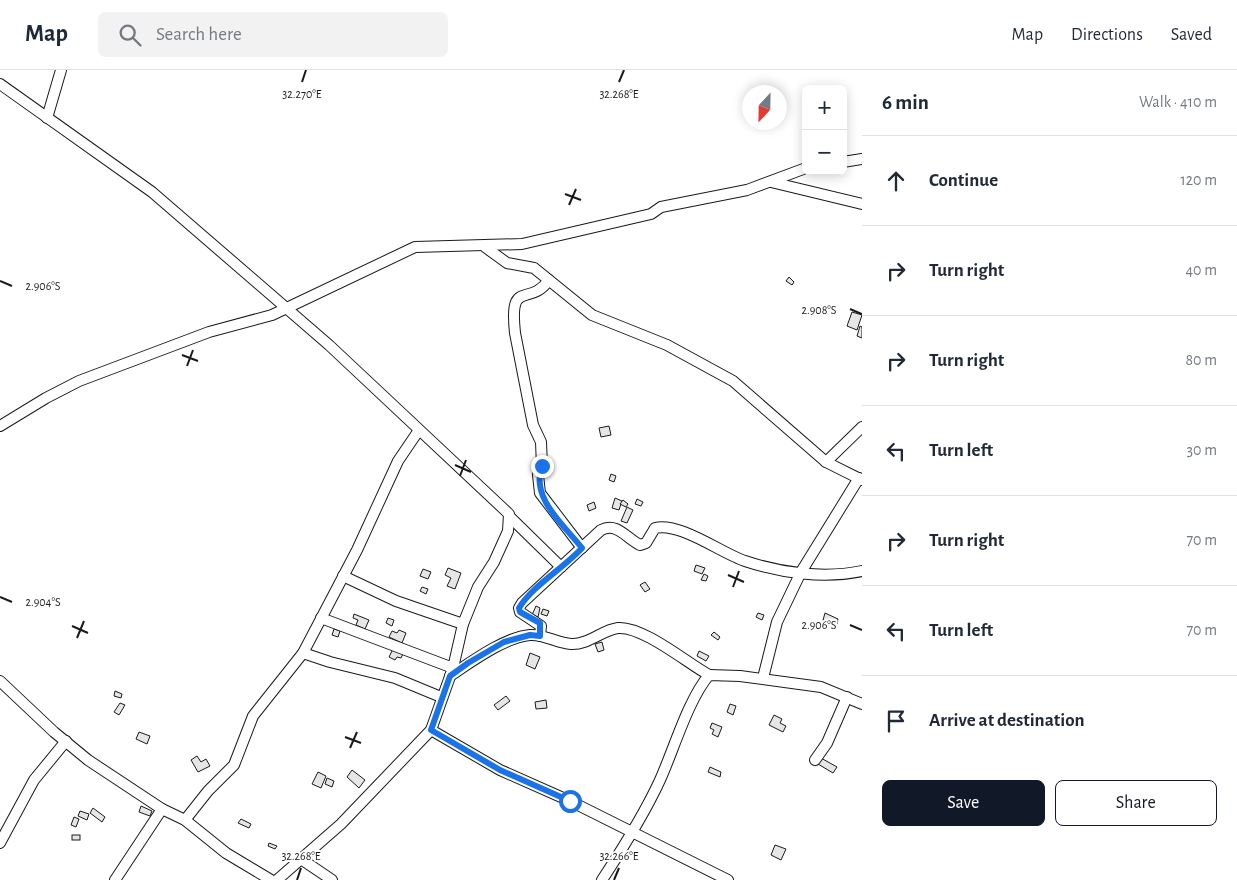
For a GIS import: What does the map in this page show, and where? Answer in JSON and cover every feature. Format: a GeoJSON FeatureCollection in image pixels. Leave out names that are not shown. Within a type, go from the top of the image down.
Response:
{"type":"FeatureCollection","features":[{"type":"Feature","properties":{"kind":"street"},"geometry":{"type":"LineString","coordinates":[[47,118],[61,70]]}},
{"type":"Feature","properties":{"kind":"street"},"geometry":{"type":"LineString","coordinates":[[0,84],[152,192],[330,345],[496,500],[510,517],[561,567]]}},
{"type":"Feature","properties":{"kind":"street"},"geometry":{"type":"LineString","coordinates":[[847,161],[862,159]]}},
{"type":"Feature","properties":{"kind":"street"},"geometry":{"type":"LineString","coordinates":[[0,426],[46,398],[79,381],[210,332],[264,318],[415,247],[485,247],[522,244],[650,214],[662,207],[747,190],[802,169]]}},
{"type":"Feature","properties":{"kind":"street"},"geometry":{"type":"LineString","coordinates":[[767,181],[862,204]]}},
{"type":"Feature","properties":{"kind":"street"},"geometry":{"type":"LineString","coordinates":[[485,247],[507,264],[534,268],[592,315],[667,344],[716,370],[733,381],[826,462],[861,479],[801,572],[777,622],[763,678]]}},
{"type":"Feature","properties":{"kind":"street"},"geometry":{"type":"LineString","coordinates":[[549,280],[542,289],[520,296],[517,299],[514,318],[515,333],[533,425],[541,442],[542,466],[538,476],[540,493],[582,548]]}},
{"type":"Feature","properties":{"kind":"street"},"geometry":{"type":"LineString","coordinates":[[826,462],[862,427]]}},
{"type":"Feature","properties":{"kind":"street"},"geometry":{"type":"LineString","coordinates":[[186,820],[208,791],[229,771],[253,716],[302,653],[343,576],[398,461],[419,430]]}},
{"type":"Feature","properties":{"kind":"street"},"geometry":{"type":"LineString","coordinates":[[277,880],[341,824],[431,730],[451,672],[463,624],[478,588],[494,562],[506,536],[510,517]]}},
{"type":"Feature","properties":{"kind":"street"},"geometry":{"type":"LineString","coordinates":[[540,636],[540,623],[520,612],[519,608],[530,592],[608,526],[616,528],[631,540],[644,545],[656,528],[660,527],[693,536],[743,560],[766,567],[821,575],[862,571]]}},
{"type":"Feature","properties":{"kind":"street"},"geometry":{"type":"LineString","coordinates":[[343,576],[396,600],[463,624]]}},
{"type":"Feature","properties":{"kind":"street"},"geometry":{"type":"LineString","coordinates":[[321,618],[451,672]]}},
{"type":"Feature","properties":{"kind":"street"},"geometry":{"type":"LineString","coordinates":[[451,672],[504,642],[530,635],[540,636],[557,642],[577,644],[608,631],[625,628],[655,641],[709,675],[763,678],[821,687],[862,704]]}},
{"type":"Feature","properties":{"kind":"street"},"geometry":{"type":"LineString","coordinates":[[302,653],[395,678],[441,697]]}},
{"type":"Feature","properties":{"kind":"street"},"geometry":{"type":"LineString","coordinates":[[602,880],[633,833],[659,782],[696,694],[709,675]]}},
{"type":"Feature","properties":{"kind":"street"},"geometry":{"type":"LineString","coordinates":[[0,681],[88,760],[162,809],[186,820],[226,853],[270,880]]}},
{"type":"Feature","properties":{"kind":"street"},"geometry":{"type":"LineString","coordinates":[[815,760],[827,743],[847,697]]}},
{"type":"Feature","properties":{"kind":"street"},"geometry":{"type":"LineString","coordinates":[[431,730],[500,770],[570,801],[728,880]]}},
{"type":"Feature","properties":{"kind":"street"},"geometry":{"type":"LineString","coordinates":[[0,843],[34,780],[66,741]]}},
{"type":"Feature","properties":{"kind":"street"},"geometry":{"type":"LineString","coordinates":[[115,880],[162,809]]}},
{"type":"Feature","properties":{"kind":"street"},"geometry":{"type":"LineString","coordinates":[[301,859],[332,880]]}},
{"type":"Feature","properties":{"kind":"building"},"geometry":{"type":"Polygon","coordinates":[[[789,277],[794,282],[792,285],[786,281],[789,277]]]}},
{"type":"Feature","properties":{"kind":"building"},"geometry":{"type":"Polygon","coordinates":[[[852,312],[862,315],[857,330],[847,326],[852,312]]]}},
{"type":"Feature","properties":{"kind":"building"},"geometry":{"type":"Polygon","coordinates":[[[860,326],[862,327],[862,338],[857,336],[860,326]]]}},
{"type":"Feature","properties":{"kind":"building"},"geometry":{"type":"Polygon","coordinates":[[[609,426],[611,435],[601,437],[599,428],[609,426]]]}},
{"type":"Feature","properties":{"kind":"building"},"geometry":{"type":"Polygon","coordinates":[[[611,474],[616,476],[614,482],[609,480],[611,474]]]}},
{"type":"Feature","properties":{"kind":"building"},"geometry":{"type":"Polygon","coordinates":[[[615,498],[622,501],[619,510],[612,508],[615,498]]]}},
{"type":"Feature","properties":{"kind":"building"},"geometry":{"type":"Polygon","coordinates":[[[637,499],[643,502],[641,506],[635,504],[637,499]]]}},
{"type":"Feature","properties":{"kind":"building"},"geometry":{"type":"Polygon","coordinates":[[[623,500],[628,504],[626,507],[620,504],[623,500]]]}},
{"type":"Feature","properties":{"kind":"building"},"geometry":{"type":"Polygon","coordinates":[[[594,502],[596,508],[589,511],[587,505],[594,502]]]}},
{"type":"Feature","properties":{"kind":"building"},"geometry":{"type":"Polygon","coordinates":[[[627,507],[633,510],[627,523],[621,521],[627,507]]]}},
{"type":"Feature","properties":{"kind":"building"},"geometry":{"type":"Polygon","coordinates":[[[696,565],[705,568],[702,574],[694,571],[696,565]]]}},
{"type":"Feature","properties":{"kind":"building"},"geometry":{"type":"Polygon","coordinates":[[[448,568],[461,573],[455,589],[447,586],[451,578],[445,575],[448,568]]]}},
{"type":"Feature","properties":{"kind":"building"},"geometry":{"type":"Polygon","coordinates":[[[423,569],[431,572],[428,579],[420,576],[423,569]]]}},
{"type":"Feature","properties":{"kind":"building"},"geometry":{"type":"Polygon","coordinates":[[[704,574],[708,576],[706,581],[701,580],[704,574]]]}},
{"type":"Feature","properties":{"kind":"building"},"geometry":{"type":"Polygon","coordinates":[[[645,582],[650,589],[645,592],[640,585],[645,582]]]}},
{"type":"Feature","properties":{"kind":"building"},"geometry":{"type":"Polygon","coordinates":[[[422,587],[428,589],[426,594],[420,591],[422,587]]]}},
{"type":"Feature","properties":{"kind":"building"},"geometry":{"type":"Polygon","coordinates":[[[536,606],[540,608],[538,617],[532,615],[536,606]]]}},
{"type":"Feature","properties":{"kind":"building"},"geometry":{"type":"Polygon","coordinates":[[[543,609],[549,611],[547,616],[541,614],[543,609]]]}},
{"type":"Feature","properties":{"kind":"building"},"geometry":{"type":"Polygon","coordinates":[[[758,613],[764,615],[762,620],[756,617],[758,613]]]}},
{"type":"Feature","properties":{"kind":"building"},"geometry":{"type":"Polygon","coordinates":[[[825,613],[838,619],[837,624],[823,620],[825,613]]]}},
{"type":"Feature","properties":{"kind":"building"},"geometry":{"type":"Polygon","coordinates":[[[354,614],[369,620],[365,629],[356,625],[358,620],[353,618],[354,614]]]}},
{"type":"Feature","properties":{"kind":"building"},"geometry":{"type":"Polygon","coordinates":[[[388,618],[394,620],[392,626],[386,623],[388,618]]]}},
{"type":"Feature","properties":{"kind":"building"},"geometry":{"type":"Polygon","coordinates":[[[334,629],[340,631],[338,637],[332,635],[334,629]]]}},
{"type":"Feature","properties":{"kind":"building"},"geometry":{"type":"Polygon","coordinates":[[[399,630],[406,633],[402,643],[389,637],[392,631],[397,633],[399,630]]]}},
{"type":"Feature","properties":{"kind":"building"},"geometry":{"type":"Polygon","coordinates":[[[714,632],[720,637],[718,640],[711,635],[714,632]]]}},
{"type":"Feature","properties":{"kind":"building"},"geometry":{"type":"Polygon","coordinates":[[[602,642],[604,650],[598,652],[595,644],[602,642]]]}},
{"type":"Feature","properties":{"kind":"building"},"geometry":{"type":"Polygon","coordinates":[[[393,649],[403,654],[401,658],[397,657],[395,660],[389,657],[393,649]]]}},
{"type":"Feature","properties":{"kind":"building"},"geometry":{"type":"Polygon","coordinates":[[[699,651],[709,656],[706,661],[697,656],[699,651]]]}},
{"type":"Feature","properties":{"kind":"building"},"geometry":{"type":"Polygon","coordinates":[[[530,653],[540,657],[535,669],[526,665],[530,653]]]}},
{"type":"Feature","properties":{"kind":"building"},"geometry":{"type":"Polygon","coordinates":[[[115,691],[122,694],[121,698],[114,696],[115,691]]]}},
{"type":"Feature","properties":{"kind":"building"},"geometry":{"type":"Polygon","coordinates":[[[506,696],[510,701],[498,710],[494,705],[506,696]]]}},
{"type":"Feature","properties":{"kind":"building"},"geometry":{"type":"Polygon","coordinates":[[[546,700],[547,708],[536,709],[535,702],[546,700]]]}},
{"type":"Feature","properties":{"kind":"building"},"geometry":{"type":"Polygon","coordinates":[[[120,703],[125,705],[119,715],[114,712],[120,703]]]}},
{"type":"Feature","properties":{"kind":"building"},"geometry":{"type":"Polygon","coordinates":[[[730,704],[736,706],[733,715],[727,712],[730,704]]]}},
{"type":"Feature","properties":{"kind":"building"},"geometry":{"type":"Polygon","coordinates":[[[774,715],[782,719],[780,723],[786,726],[783,732],[769,725],[774,715]]]}},
{"type":"Feature","properties":{"kind":"building"},"geometry":{"type":"Polygon","coordinates":[[[712,723],[722,727],[718,737],[712,734],[714,730],[710,728],[712,723]]]}},
{"type":"Feature","properties":{"kind":"building"},"geometry":{"type":"Polygon","coordinates":[[[139,732],[150,736],[147,744],[136,739],[139,732]]]}},
{"type":"Feature","properties":{"kind":"building"},"geometry":{"type":"Polygon","coordinates":[[[197,756],[201,762],[206,759],[210,766],[198,772],[191,760],[197,756]]]}},
{"type":"Feature","properties":{"kind":"building"},"geometry":{"type":"Polygon","coordinates":[[[821,758],[837,767],[833,773],[818,764],[821,758]]]}},
{"type":"Feature","properties":{"kind":"building"},"geometry":{"type":"Polygon","coordinates":[[[710,767],[721,772],[720,777],[708,772],[710,767]]]}},
{"type":"Feature","properties":{"kind":"building"},"geometry":{"type":"Polygon","coordinates":[[[352,770],[365,780],[359,788],[347,777],[352,770]]]}},
{"type":"Feature","properties":{"kind":"building"},"geometry":{"type":"Polygon","coordinates":[[[318,772],[326,776],[321,788],[312,784],[318,772]]]}},
{"type":"Feature","properties":{"kind":"building"},"geometry":{"type":"Polygon","coordinates":[[[327,778],[334,781],[332,787],[325,784],[327,778]]]}},
{"type":"Feature","properties":{"kind":"building"},"geometry":{"type":"Polygon","coordinates":[[[141,806],[152,811],[150,816],[139,812],[141,806]]]}},
{"type":"Feature","properties":{"kind":"building"},"geometry":{"type":"Polygon","coordinates":[[[93,808],[105,817],[102,822],[90,813],[93,808]]]}},
{"type":"Feature","properties":{"kind":"building"},"geometry":{"type":"Polygon","coordinates":[[[80,811],[89,814],[87,820],[78,816],[80,811]]]}},
{"type":"Feature","properties":{"kind":"building"},"geometry":{"type":"Polygon","coordinates":[[[74,817],[79,819],[76,827],[71,825],[74,817]]]}},
{"type":"Feature","properties":{"kind":"building"},"geometry":{"type":"Polygon","coordinates":[[[241,819],[251,824],[249,828],[238,823],[241,819]]]}},
{"type":"Feature","properties":{"kind":"building"},"geometry":{"type":"Polygon","coordinates":[[[72,835],[80,835],[80,840],[72,840],[72,835]]]}},
{"type":"Feature","properties":{"kind":"building"},"geometry":{"type":"Polygon","coordinates":[[[269,843],[277,846],[275,849],[268,846],[269,843]]]}},
{"type":"Feature","properties":{"kind":"building"},"geometry":{"type":"Polygon","coordinates":[[[775,845],[786,849],[781,860],[771,855],[775,845]]]}},
{"type":"Feature","properties":{"kind":"route"},"geometry":{"type":"LineString","coordinates":[[542,466],[538,476],[540,493],[582,548],[545,582],[530,592],[519,608],[520,612],[540,623],[540,636],[530,635],[504,642],[450,676],[441,697],[431,730],[500,770],[570,801]]}}]}
